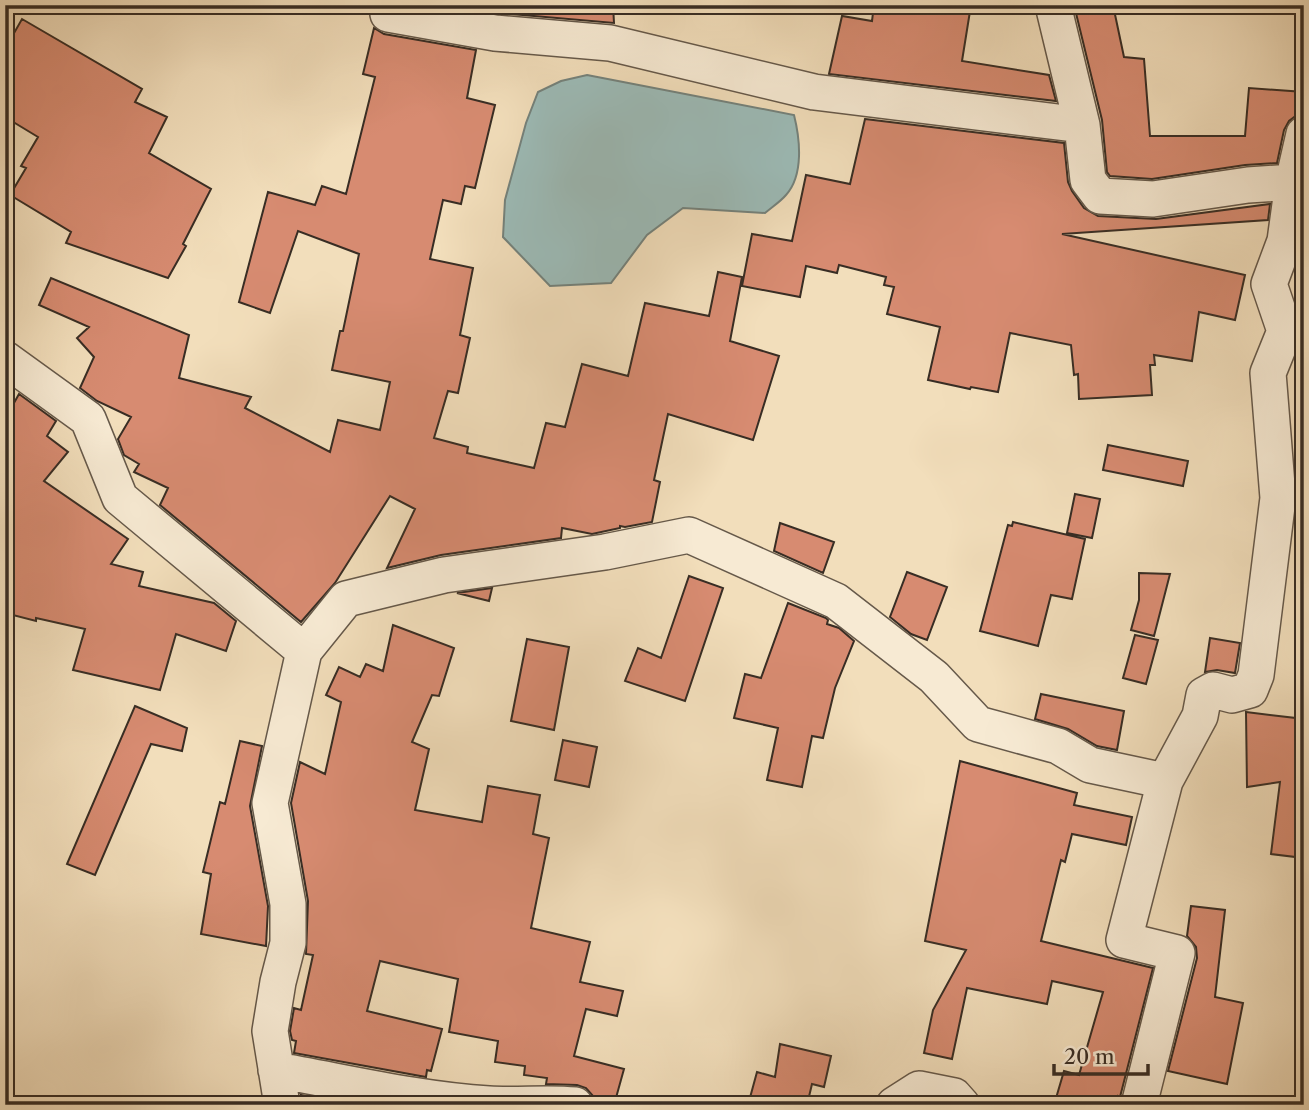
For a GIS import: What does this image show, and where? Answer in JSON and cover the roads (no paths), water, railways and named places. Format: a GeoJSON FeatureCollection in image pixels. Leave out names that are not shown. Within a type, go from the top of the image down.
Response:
{"type":"FeatureCollection","features":[{"type":"Feature","properties":{"kind":"street"},"geometry":{"type":"LineString","coordinates":[[390,5],[388,14],[495,33],[610,43],[814,92],[1082,125]]}},
{"type":"Feature","properties":{"kind":"street"},"geometry":{"type":"LineString","coordinates":[[1053,5],[1082,125],[1088,180],[1100,196],[1153,199],[1248,185],[1298,184]]}},
{"type":"Feature","properties":{"kind":"street"},"geometry":{"type":"LineString","coordinates":[[1139,1105],[1177,953],[1124,940],[1166,780],[1200,716],[1205,695],[1213,690],[1233,695],[1250,690],[1256,675],[1278,498],[1268,373],[1285,331],[1269,284],[1285,241],[1298,184],[1304,134]]}},
{"type":"Feature","properties":{"kind":"street"},"geometry":{"type":"LineString","coordinates":[[5,359],[88,419],[120,498],[303,651]]}},
{"type":"Feature","properties":{"kind":"street"},"geometry":{"type":"LineString","coordinates":[[282,1105],[270,1031],[288,943],[288,904],[270,803],[303,651],[346,599],[444,575],[606,552],[689,536],[836,601],[934,677],[978,724],[1058,746],[1090,765],[1166,780]]}},
{"type":"Feature","properties":{"kind":"street"},"geometry":{"type":"LineString","coordinates":[[275,1070],[489,1104],[549,1102],[575,1105]]}},
{"type":"Feature","properties":{"kind":"street"},"geometry":{"type":"LineString","coordinates":[[894,1105],[919,1089],[954,1096],[962,1105]]}},
{"type":"Feature","properties":{"kind":"water"},"geometry":{"type":"Polygon","coordinates":[[[587,75],[794,115],[799,156],[792,187],[784,198],[765,213],[683,208],[647,235],[611,283],[550,286],[503,237],[505,200],[526,123],[538,92],[561,81],[587,75]]]}}]}
